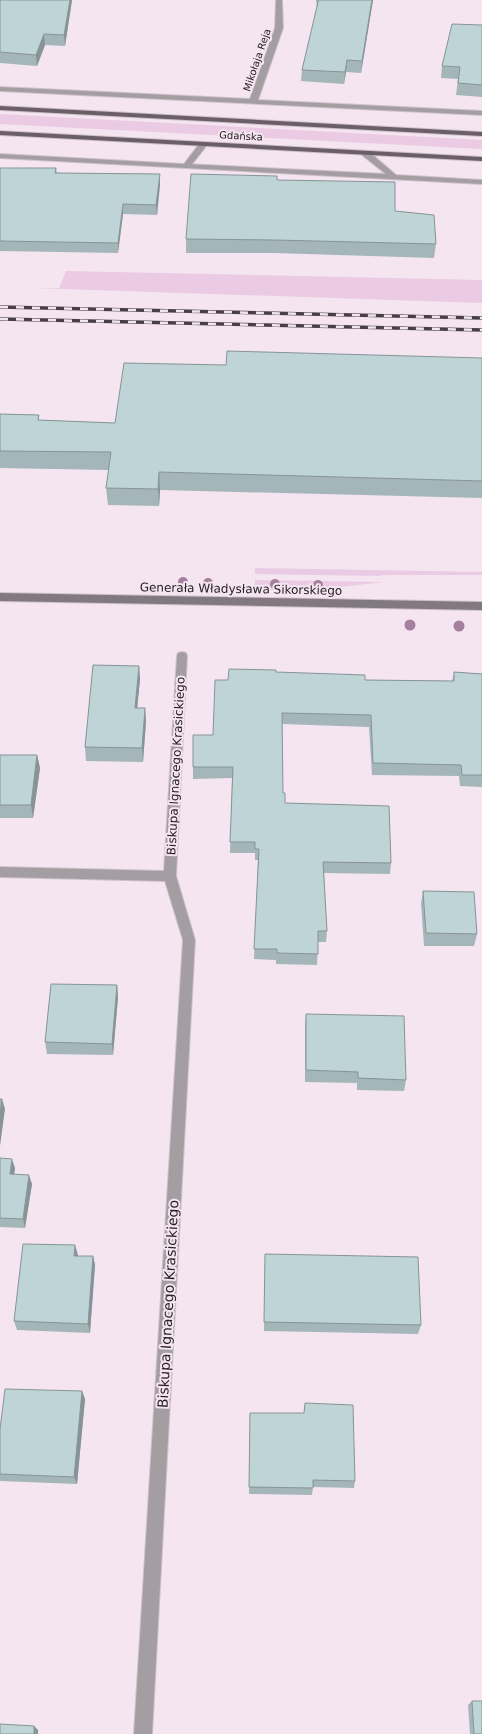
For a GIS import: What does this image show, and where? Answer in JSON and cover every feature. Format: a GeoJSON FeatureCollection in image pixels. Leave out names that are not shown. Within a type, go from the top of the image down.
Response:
{"type":"FeatureCollection","features":[{"type":"Feature","properties":{"kind":"main road","name":"Gdańska"},"geometry":{"type":"LineString","coordinates":[[0,108],[482,134]]}},
{"type":"Feature","properties":{"kind":"main road","name":"Gdańska"},"geometry":{"type":"LineString","coordinates":[[0,133],[482,159]]}},
{"type":"Feature","properties":{"kind":"street","name":"Mikołaja Reja"},"geometry":{"type":"LineString","coordinates":[[253,102],[279,28],[279,0]]}},
{"type":"Feature","properties":{"kind":"street"},"geometry":{"type":"LineString","coordinates":[[0,89],[482,114]]}},
{"type":"Feature","properties":{"kind":"street"},"geometry":{"type":"LineString","coordinates":[[186,166],[203,144]]}},
{"type":"Feature","properties":{"kind":"street"},"geometry":{"type":"LineString","coordinates":[[365,153],[394,177]]}},
{"type":"Feature","properties":{"kind":"street"},"geometry":{"type":"LineString","coordinates":[[0,156],[482,182]]}},
{"type":"Feature","properties":{"kind":"street","name":"Generała Władysława Sikorskiego"},"geometry":{"type":"LineString","coordinates":[[0,598],[482,606]]}},
{"type":"Feature","properties":{"kind":"street","name":"Biskupa Ignacego Krasickiego"},"geometry":{"type":"LineString","coordinates":[[143,1734],[189,940],[170,876],[182,656]]}},
{"type":"Feature","properties":{"kind":"street"},"geometry":{"type":"LineString","coordinates":[[0,872],[170,876]]}},
{"type":"Feature","properties":{"kind":"shaded area"},"geometry":{"type":"Polygon","coordinates":[[[0,114],[482,140],[482,149],[0,124],[0,114]]]}},
{"type":"Feature","properties":{"kind":"shaded area"},"geometry":{"type":"Polygon","coordinates":[[[66,271],[482,280],[482,303],[34,288],[59,288],[66,271]]]}},
{"type":"Feature","properties":{"kind":"shaded area"},"geometry":{"type":"Polygon","coordinates":[[[255,568],[482,572],[482,575],[379,576],[255,574],[255,568]]]}},
{"type":"Feature","properties":{"kind":"shaded area"},"geometry":{"type":"Polygon","coordinates":[[[255,580],[384,582],[313,590],[259,590],[255,586],[255,580]]]}},
{"type":"Feature","properties":{"kind":"building"},"geometry":{"type":"Polygon","coordinates":[[[0,0],[70,0],[64,35],[44,34],[36,55],[0,52],[0,0]]]}},
{"type":"Feature","properties":{"kind":"building"},"geometry":{"type":"Polygon","coordinates":[[[318,0],[372,0],[362,61],[347,60],[345,72],[302,70],[318,0]]]}},
{"type":"Feature","properties":{"kind":"building"},"geometry":{"type":"Polygon","coordinates":[[[452,24],[482,25],[482,85],[458,83],[460,67],[442,66],[452,24]]]}},
{"type":"Feature","properties":{"kind":"building"},"geometry":{"type":"Polygon","coordinates":[[[0,168],[56,168],[55,173],[160,174],[156,205],[123,204],[118,243],[0,241],[0,168]]]}},
{"type":"Feature","properties":{"kind":"building"},"geometry":{"type":"Polygon","coordinates":[[[191,174],[277,176],[277,180],[395,182],[395,211],[434,215],[436,244],[186,239],[191,174]]]}},
{"type":"Feature","properties":{"kind":"building"},"geometry":{"type":"Polygon","coordinates":[[[227,351],[482,358],[482,481],[159,472],[158,489],[106,488],[111,452],[0,451],[0,414],[39,415],[38,420],[115,423],[124,363],[226,365],[227,351]]]}},
{"type":"Feature","properties":{"kind":"building"},"geometry":{"type":"Polygon","coordinates":[[[93,665],[139,666],[135,708],[145,708],[142,748],[85,747],[93,665]]]}},
{"type":"Feature","properties":{"kind":"building"},"geometry":{"type":"Polygon","coordinates":[[[229,669],[365,675],[365,680],[454,681],[454,672],[482,674],[482,775],[462,775],[461,765],[373,763],[371,715],[282,713],[283,793],[285,793],[285,803],[389,806],[391,863],[323,862],[327,931],[318,931],[318,954],[277,953],[277,949],[254,949],[259,849],[255,849],[255,842],[230,842],[233,767],[193,767],[193,735],[213,735],[215,680],[228,680],[229,669]]]}},
{"type":"Feature","properties":{"kind":"building"},"geometry":{"type":"Polygon","coordinates":[[[0,755],[37,755],[31,805],[0,805],[0,755]]]}},
{"type":"Feature","properties":{"kind":"building"},"geometry":{"type":"Polygon","coordinates":[[[423,891],[474,892],[477,934],[426,933],[423,891]]]}},
{"type":"Feature","properties":{"kind":"building"},"geometry":{"type":"Polygon","coordinates":[[[51,984],[117,985],[112,1044],[45,1042],[51,984]]]}},
{"type":"Feature","properties":{"kind":"building"},"geometry":{"type":"Polygon","coordinates":[[[306,1014],[404,1016],[406,1080],[358,1078],[358,1072],[306,1070],[306,1014]]]}},
{"type":"Feature","properties":{"kind":"building"},"geometry":{"type":"Polygon","coordinates":[[[0,1099],[2,1099],[0,1115],[0,1099]]]}},
{"type":"Feature","properties":{"kind":"building"},"geometry":{"type":"Polygon","coordinates":[[[0,1158],[12,1159],[10,1174],[29,1175],[23,1219],[0,1218],[0,1158]]]}},
{"type":"Feature","properties":{"kind":"building"},"geometry":{"type":"Polygon","coordinates":[[[23,1244],[75,1245],[74,1256],[93,1256],[88,1324],[14,1321],[23,1244]]]}},
{"type":"Feature","properties":{"kind":"building"},"geometry":{"type":"Polygon","coordinates":[[[265,1254],[418,1257],[421,1325],[264,1322],[265,1254]]]}},
{"type":"Feature","properties":{"kind":"building"},"geometry":{"type":"Polygon","coordinates":[[[5,1389],[82,1391],[74,1477],[0,1474],[0,1429],[5,1389]]]}},
{"type":"Feature","properties":{"kind":"building"},"geometry":{"type":"Polygon","coordinates":[[[305,1403],[353,1405],[355,1481],[313,1480],[313,1488],[249,1487],[250,1413],[304,1413],[305,1403]]]}},
{"type":"Feature","properties":{"kind":"building"},"geometry":{"type":"Polygon","coordinates":[[[472,1701],[482,1701],[482,1734],[474,1734],[472,1701]]]}},
{"type":"Feature","properties":{"kind":"building"},"geometry":{"type":"Polygon","coordinates":[[[0,1724],[34,1726],[34,1734],[0,1734],[0,1724]]]}},
{"type":"Feature","properties":{"kind":"railway"},"geometry":{"type":"LineString","coordinates":[[0,307],[482,318]]}},
{"type":"Feature","properties":{"kind":"railway"},"geometry":{"type":"LineString","coordinates":[[0,319],[482,330]]}}]}
